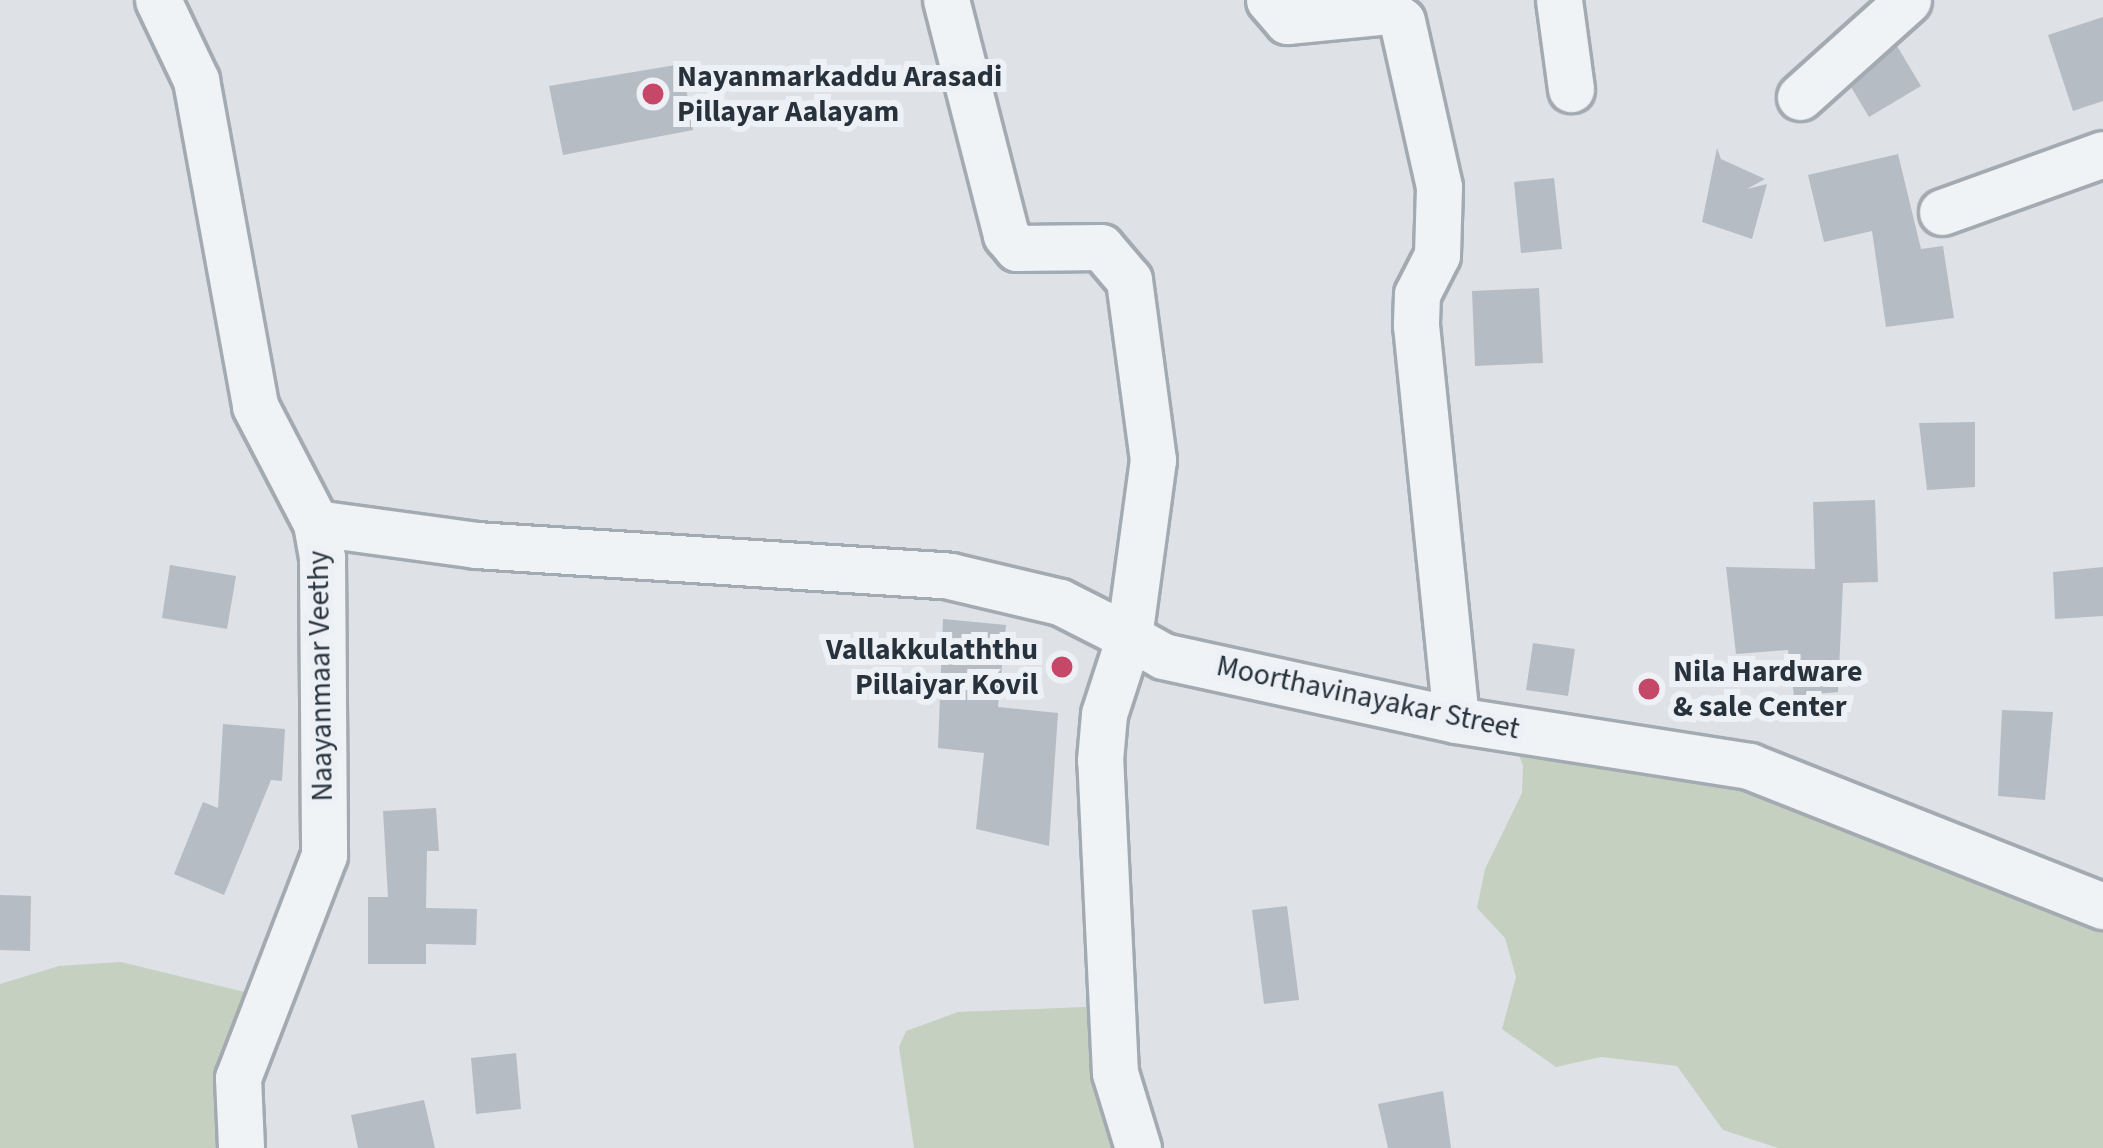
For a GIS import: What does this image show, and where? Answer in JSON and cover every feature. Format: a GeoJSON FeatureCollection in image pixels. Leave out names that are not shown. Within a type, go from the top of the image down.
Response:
{"type":"FeatureCollection","features":[{"type":"Feature","properties":{"kind":"street","name":"Naayanmaar Veethy"},"geometry":{"type":"LineString","coordinates":[[158,0],[196,80],[256,406],[316,523],[324,855],[238,1078],[241,1148]]}},
{"type":"Feature","properties":{"kind":"street"},"geometry":{"type":"LineString","coordinates":[[946,0],[1006,236],[1017,248],[1101,247],[1129,280],[1153,460],[1129,637],[1104,714],[1100,760],[1115,1073],[1138,1148]]}},
{"type":"Feature","properties":{"kind":"street"},"geometry":{"type":"LineString","coordinates":[[1268,0],[1287,21],[1389,11],[1402,21],[1439,188],[1437,255],[1417,294],[1416,325],[1456,721]]}},
{"type":"Feature","properties":{"kind":"street"},"geometry":{"type":"LineString","coordinates":[[1559,0],[1571,89]]}},
{"type":"Feature","properties":{"kind":"street"},"geometry":{"type":"LineString","coordinates":[[1800,98],[1909,0]]}},
{"type":"Feature","properties":{"kind":"street"},"geometry":{"type":"LineString","coordinates":[[1942,212],[2103,154]]}},
{"type":"Feature","properties":{"kind":"street","name":"Moorthavinayakar Street"},"geometry":{"type":"LineString","coordinates":[[316,523],[476,545],[950,576],[1060,602],[1163,656],[1456,721],[1749,766],[2103,906]]}},
{"type":"Feature","properties":{"kind":"green space"},"geometry":{"type":"Polygon","coordinates":[[[1510,729],[1749,766],[2103,906],[2103,1148],[1778,1148],[1723,1130],[1677,1066],[1601,1057],[1556,1067],[1502,1029],[1516,977],[1505,938],[1477,908],[1485,869],[1522,793],[1523,766],[1510,729]]]}},
{"type":"Feature","properties":{"kind":"green space"},"geometry":{"type":"Polygon","coordinates":[[[121,962],[269,998],[241,1148],[0,1148],[0,984],[59,966],[121,962]]]}},
{"type":"Feature","properties":{"kind":"green space"},"geometry":{"type":"Polygon","coordinates":[[[1109,1006],[1138,1148],[914,1148],[899,1047],[906,1031],[958,1012],[1109,1006]]]}},
{"type":"Feature","properties":{"kind":"building"},"geometry":{"type":"Polygon","coordinates":[[[2103,17],[2103,101],[2073,111],[2048,35],[2103,17]]]}},
{"type":"Feature","properties":{"kind":"building"},"geometry":{"type":"Polygon","coordinates":[[[1897,46],[1921,86],[1869,117],[1851,87],[1897,46]]]}},
{"type":"Feature","properties":{"kind":"building"},"geometry":{"type":"Polygon","coordinates":[[[682,64],[693,130],[563,155],[549,86],[682,64]]]}},
{"type":"Feature","properties":{"kind":"building"},"geometry":{"type":"Polygon","coordinates":[[[1717,148],[1721,159],[1765,179],[1747,189],[1767,184],[1752,239],[1702,222],[1717,148]]]}},
{"type":"Feature","properties":{"kind":"building"},"geometry":{"type":"Polygon","coordinates":[[[1898,154],[1921,249],[1943,246],[1954,318],[1886,327],[1872,231],[1824,242],[1808,175],[1898,154]]]}},
{"type":"Feature","properties":{"kind":"building"},"geometry":{"type":"Polygon","coordinates":[[[1554,178],[1562,249],[1521,253],[1514,182],[1554,178]]]}},
{"type":"Feature","properties":{"kind":"building"},"geometry":{"type":"Polygon","coordinates":[[[1539,288],[1543,363],[1475,366],[1472,291],[1539,288]]]}},
{"type":"Feature","properties":{"kind":"building"},"geometry":{"type":"Polygon","coordinates":[[[1975,422],[1975,487],[1927,490],[1919,423],[1975,422]]]}},
{"type":"Feature","properties":{"kind":"building"},"geometry":{"type":"Polygon","coordinates":[[[1875,500],[1878,582],[1843,583],[1838,692],[1794,696],[1788,650],[1736,654],[1726,567],[1815,569],[1813,502],[1875,500]]]}},
{"type":"Feature","properties":{"kind":"building"},"geometry":{"type":"Polygon","coordinates":[[[170,565],[236,576],[227,629],[162,618],[170,565]]]}},
{"type":"Feature","properties":{"kind":"building"},"geometry":{"type":"Polygon","coordinates":[[[2103,567],[2103,616],[2055,619],[2053,572],[2103,567]]]}},
{"type":"Feature","properties":{"kind":"building"},"geometry":{"type":"Polygon","coordinates":[[[943,619],[1006,625],[998,707],[1058,713],[1049,846],[976,829],[984,753],[938,748],[943,619]]]}},
{"type":"Feature","properties":{"kind":"building"},"geometry":{"type":"Polygon","coordinates":[[[1533,643],[1575,649],[1568,696],[1526,690],[1533,643]]]}},
{"type":"Feature","properties":{"kind":"building"},"geometry":{"type":"Polygon","coordinates":[[[2002,710],[2053,712],[2045,800],[1998,796],[2002,710]]]}},
{"type":"Feature","properties":{"kind":"building"},"geometry":{"type":"Polygon","coordinates":[[[223,724],[285,729],[282,781],[271,780],[224,895],[174,874],[203,802],[218,808],[223,724]]]}},
{"type":"Feature","properties":{"kind":"building"},"geometry":{"type":"Polygon","coordinates":[[[436,808],[439,851],[427,851],[426,908],[477,909],[476,945],[426,944],[426,964],[368,964],[368,897],[388,897],[383,811],[436,808]]]}},
{"type":"Feature","properties":{"kind":"building"},"geometry":{"type":"Polygon","coordinates":[[[0,895],[31,896],[30,951],[0,950],[0,895]]]}},
{"type":"Feature","properties":{"kind":"building"},"geometry":{"type":"Polygon","coordinates":[[[1287,906],[1299,1000],[1264,1004],[1252,910],[1287,906]]]}},
{"type":"Feature","properties":{"kind":"building"},"geometry":{"type":"Polygon","coordinates":[[[516,1053],[521,1109],[476,1114],[471,1058],[516,1053]]]}},
{"type":"Feature","properties":{"kind":"building"},"geometry":{"type":"Polygon","coordinates":[[[1443,1091],[1451,1148],[1388,1148],[1378,1104],[1443,1091]]]}},
{"type":"Feature","properties":{"kind":"building"},"geometry":{"type":"Polygon","coordinates":[[[424,1100],[435,1148],[358,1148],[351,1115],[424,1100]]]}},
{"type":"Feature","properties":{"kind":"place","name":"Nayanmarkaddu Arasadi Pillayar Aalayam"},"geometry":{"type":"Point","coordinates":[653,94]}},
{"type":"Feature","properties":{"kind":"place","name":"Vallakkulaththu Pillaiyar Kovil"},"geometry":{"type":"Point","coordinates":[1062,667]}},
{"type":"Feature","properties":{"kind":"place","name":"Nila Hardware & sale Center"},"geometry":{"type":"Point","coordinates":[1649,689]}}]}
